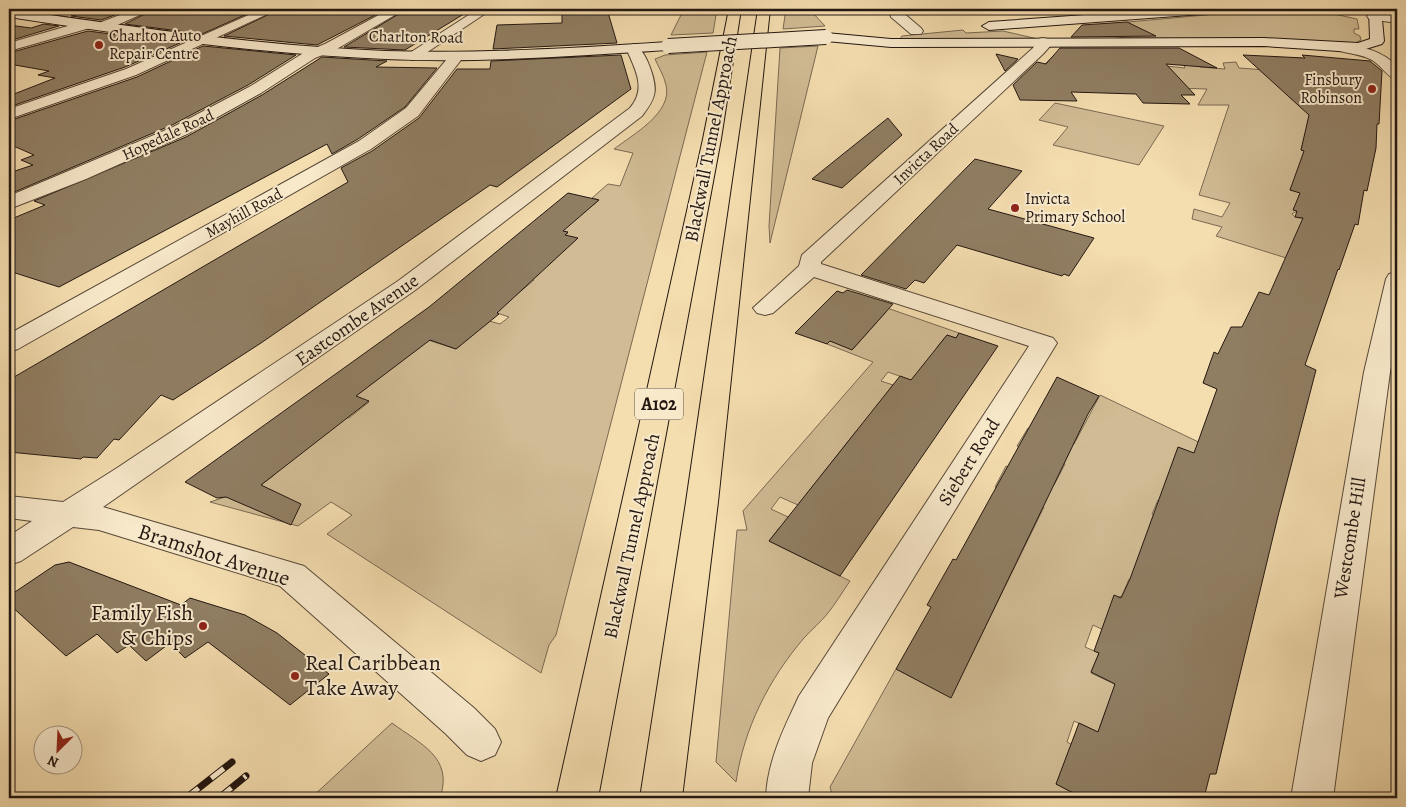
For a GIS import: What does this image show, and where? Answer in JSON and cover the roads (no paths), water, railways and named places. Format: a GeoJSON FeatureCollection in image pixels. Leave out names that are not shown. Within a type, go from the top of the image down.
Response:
{"type":"FeatureCollection","features":[{"type":"Feature","properties":{"kind":"highway","name":"Blackwall Tunnel Approach"},"geometry":{"type":"LineString","coordinates":[[577,798],[710,149],[735,9]]}},
{"type":"Feature","properties":{"kind":"highway","name":"Blackwall Tunnel Approach"},"geometry":{"type":"LineString","coordinates":[[661,798],[702,502],[764,9]]}},
{"type":"Feature","properties":{"kind":"street"},"geometry":{"type":"LineString","coordinates":[[101,27],[147,9]]}},
{"type":"Feature","properties":{"kind":"street"},"geometry":{"type":"LineString","coordinates":[[9,114],[131,72],[272,9]]}},
{"type":"Feature","properties":{"kind":"street","name":"Hopedale Road"},"geometry":{"type":"LineString","coordinates":[[9,203],[79,175],[179,131],[247,95],[320,51],[399,9]]}},
{"type":"Feature","properties":{"kind":"street"},"geometry":{"type":"LineString","coordinates":[[412,56],[486,9]]}},
{"type":"Feature","properties":{"kind":"street"},"geometry":{"type":"LineString","coordinates":[[974,27],[1216,9]]}},
{"type":"Feature","properties":{"kind":"street"},"geometry":{"type":"LineString","coordinates":[[1385,60],[1384,52],[1377,41],[1372,11],[1397,19]]}},
{"type":"Feature","properties":{"kind":"street","name":"Charlton Road"},"geometry":{"type":"LineString","coordinates":[[9,13],[204,40],[320,51],[412,56],[458,56],[633,48],[826,37],[1043,42],[1264,42],[1339,47],[1364,46],[1377,41]]}},
{"type":"Feature","properties":{"kind":"street"},"geometry":{"type":"LineString","coordinates":[[896,14],[916,31]]}},
{"type":"Feature","properties":{"kind":"street"},"geometry":{"type":"LineString","coordinates":[[1113,18],[1084,23],[1076,28],[1077,31],[1084,34],[1113,41]]}},
{"type":"Feature","properties":{"kind":"street"},"geometry":{"type":"LineString","coordinates":[[9,47],[85,24]]}},
{"type":"Feature","properties":{"kind":"street","name":"Charlton Road"},"geometry":{"type":"LineString","coordinates":[[890,38],[916,31],[958,29]]}},
{"type":"Feature","properties":{"kind":"street","name":"Invicta Road"},"geometry":{"type":"LineString","coordinates":[[765,308],[810,268],[810,260],[1038,51],[1045,44],[1043,42]]}},
{"type":"Feature","properties":{"kind":"street"},"geometry":{"type":"LineString","coordinates":[[1339,47],[1367,52],[1385,60],[1397,75]]}},
{"type":"Feature","properties":{"kind":"street","name":"Eastcombe Avenue"},"geometry":{"type":"LineString","coordinates":[[9,552],[70,514],[406,286],[636,112],[648,95],[649,86],[633,48]]}},
{"type":"Feature","properties":{"kind":"street","name":"Mayhill Road"},"geometry":{"type":"LineString","coordinates":[[9,344],[365,145],[412,112],[458,56]]}},
{"type":"Feature","properties":{"kind":"street","name":"Siebert Road"},"geometry":{"type":"LineString","coordinates":[[786,798],[796,745],[813,708],[1044,344],[810,268]]}},
{"type":"Feature","properties":{"kind":"street","name":"Westcombe Hill"},"geometry":{"type":"LineString","coordinates":[[1312,798],[1376,372],[1397,279]]}},
{"type":"Feature","properties":{"kind":"street","name":"Bramshot Avenue"},"geometry":{"type":"LineString","coordinates":[[9,507],[99,518],[292,576],[460,721],[481,742]]}},
{"type":"Feature","properties":{"kind":"railway"},"geometry":{"type":"LineString","coordinates":[[186,798],[232,762]]}},
{"type":"Feature","properties":{"kind":"railway"},"geometry":{"type":"LineString","coordinates":[[219,798],[246,776]]}},
{"type":"Feature","properties":{"kind":"place","name":"Charlton Auto Repair Centre"},"geometry":{"type":"Point","coordinates":[99,45]}},
{"type":"Feature","properties":{"kind":"place","name":"Finsbury Robinson"},"geometry":{"type":"Point","coordinates":[1372,89]}},
{"type":"Feature","properties":{"kind":"place","name":"Invicta Primary School"},"geometry":{"type":"Point","coordinates":[1015,208]}},
{"type":"Feature","properties":{"kind":"place","name":"Family Fish & Chips"},"geometry":{"type":"Point","coordinates":[203,626]}},
{"type":"Feature","properties":{"kind":"place","name":"Real Caribbean Take Away"},"geometry":{"type":"Point","coordinates":[295,676]}}]}
